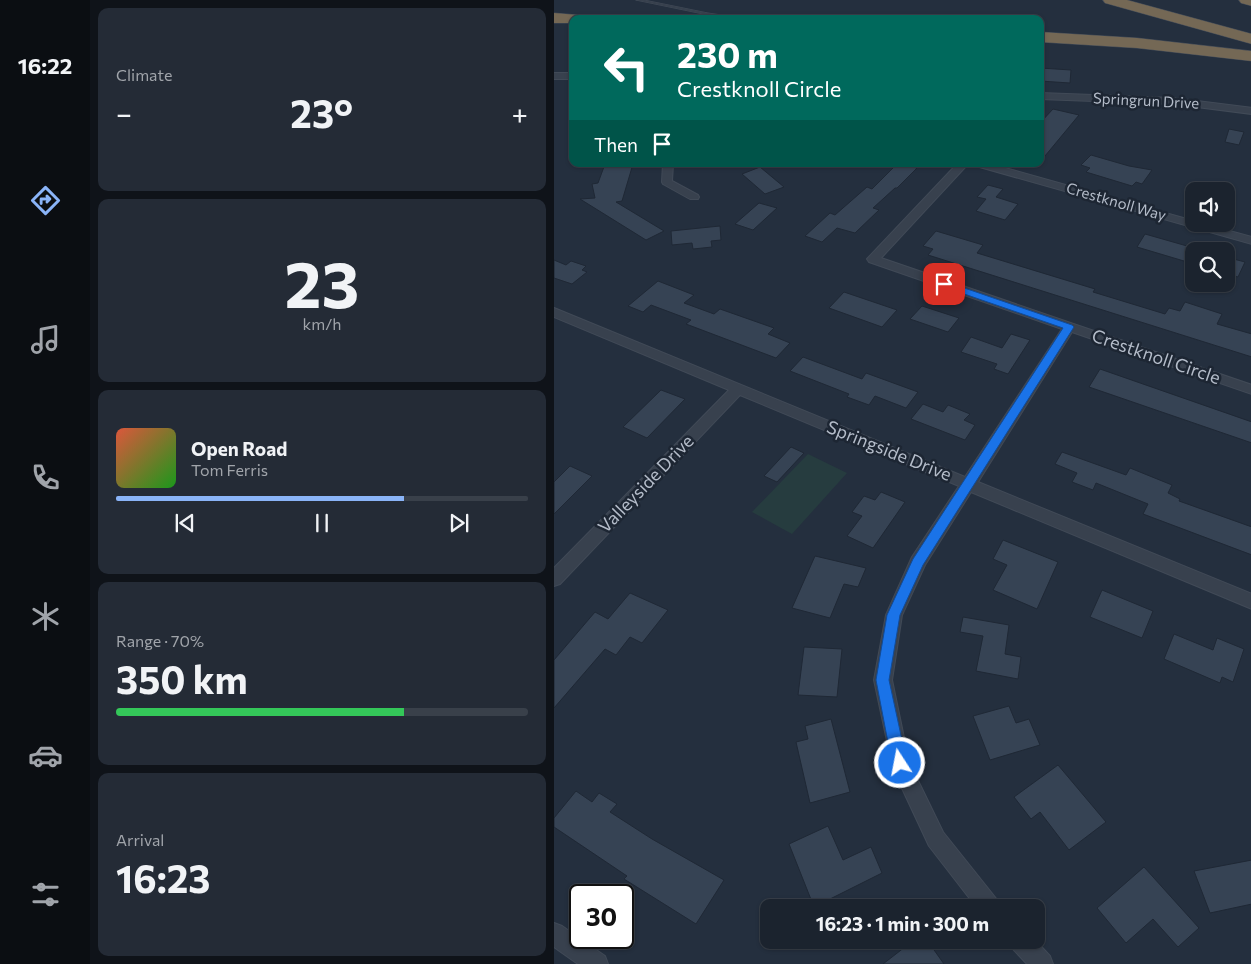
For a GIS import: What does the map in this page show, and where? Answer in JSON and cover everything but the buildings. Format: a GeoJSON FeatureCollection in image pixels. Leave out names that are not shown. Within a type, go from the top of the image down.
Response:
{"type":"FeatureCollection","features":[{"type":"Feature","properties":{"kind":"highway"},"geometry":{"type":"LineString","coordinates":[[1110,0],[1251,39]]}},
{"type":"Feature","properties":{"kind":"highway"},"geometry":{"type":"LineString","coordinates":[[1160,0],[1251,24]]}},
{"type":"Feature","properties":{"kind":"highway"},"geometry":{"type":"LineString","coordinates":[[554,18],[569,18]]}},
{"type":"Feature","properties":{"kind":"highway"},"geometry":{"type":"LineString","coordinates":[[1044,37],[1137,43],[1251,56]]}},
{"type":"Feature","properties":{"kind":"street"},"geometry":{"type":"LineString","coordinates":[[554,76],[569,76]]}},
{"type":"Feature","properties":{"kind":"street","name":"Springrun Drive"},"geometry":{"type":"LineString","coordinates":[[1044,96],[1166,101],[1222,106],[1251,111]]}},
{"type":"Feature","properties":{"kind":"street"},"geometry":{"type":"LineString","coordinates":[[668,167],[667,182],[694,196]]}},
{"type":"Feature","properties":{"kind":"street","name":"Crestknoll Circle"},"geometry":{"type":"LineString","coordinates":[[960,167],[873,259],[1251,390]]}},
{"type":"Feature","properties":{"kind":"street","name":"Crestknoll Way"},"geometry":{"type":"LineString","coordinates":[[991,167],[1251,241]]}},
{"type":"Feature","properties":{"kind":"street","name":"Springside Drive"},"geometry":{"type":"LineString","coordinates":[[554,312],[1251,602]]}},
{"type":"Feature","properties":{"kind":"street"},"geometry":{"type":"LineString","coordinates":[[984,899],[936,840],[900,763],[883,680],[894,615],[918,562],[1069,327]]}},
{"type":"Feature","properties":{"kind":"street","name":"Valleyside Drive"},"geometry":{"type":"LineString","coordinates":[[554,579],[738,389]]}},
{"type":"Feature","properties":{"kind":"street"},"geometry":{"type":"LineString","coordinates":[[554,934],[597,964]]}},
{"type":"Feature","properties":{"kind":"street"},"geometry":{"type":"LineString","coordinates":[[1028,949],[1042,964]]}},
{"type":"Feature","properties":{"kind":"lane"},"geometry":{"type":"LineString","coordinates":[[638,0],[718,15]]}},
{"type":"Feature","properties":{"kind":"green space"},"geometry":{"type":"Polygon","coordinates":[[[808,454],[847,473],[792,534],[752,512],[808,454]]]}},
{"type":"Feature","properties":{"kind":"route"},"geometry":{"type":"LineString","coordinates":[[900,763],[883,680],[894,615],[918,562],[1069,327],[944,284]]}}]}
